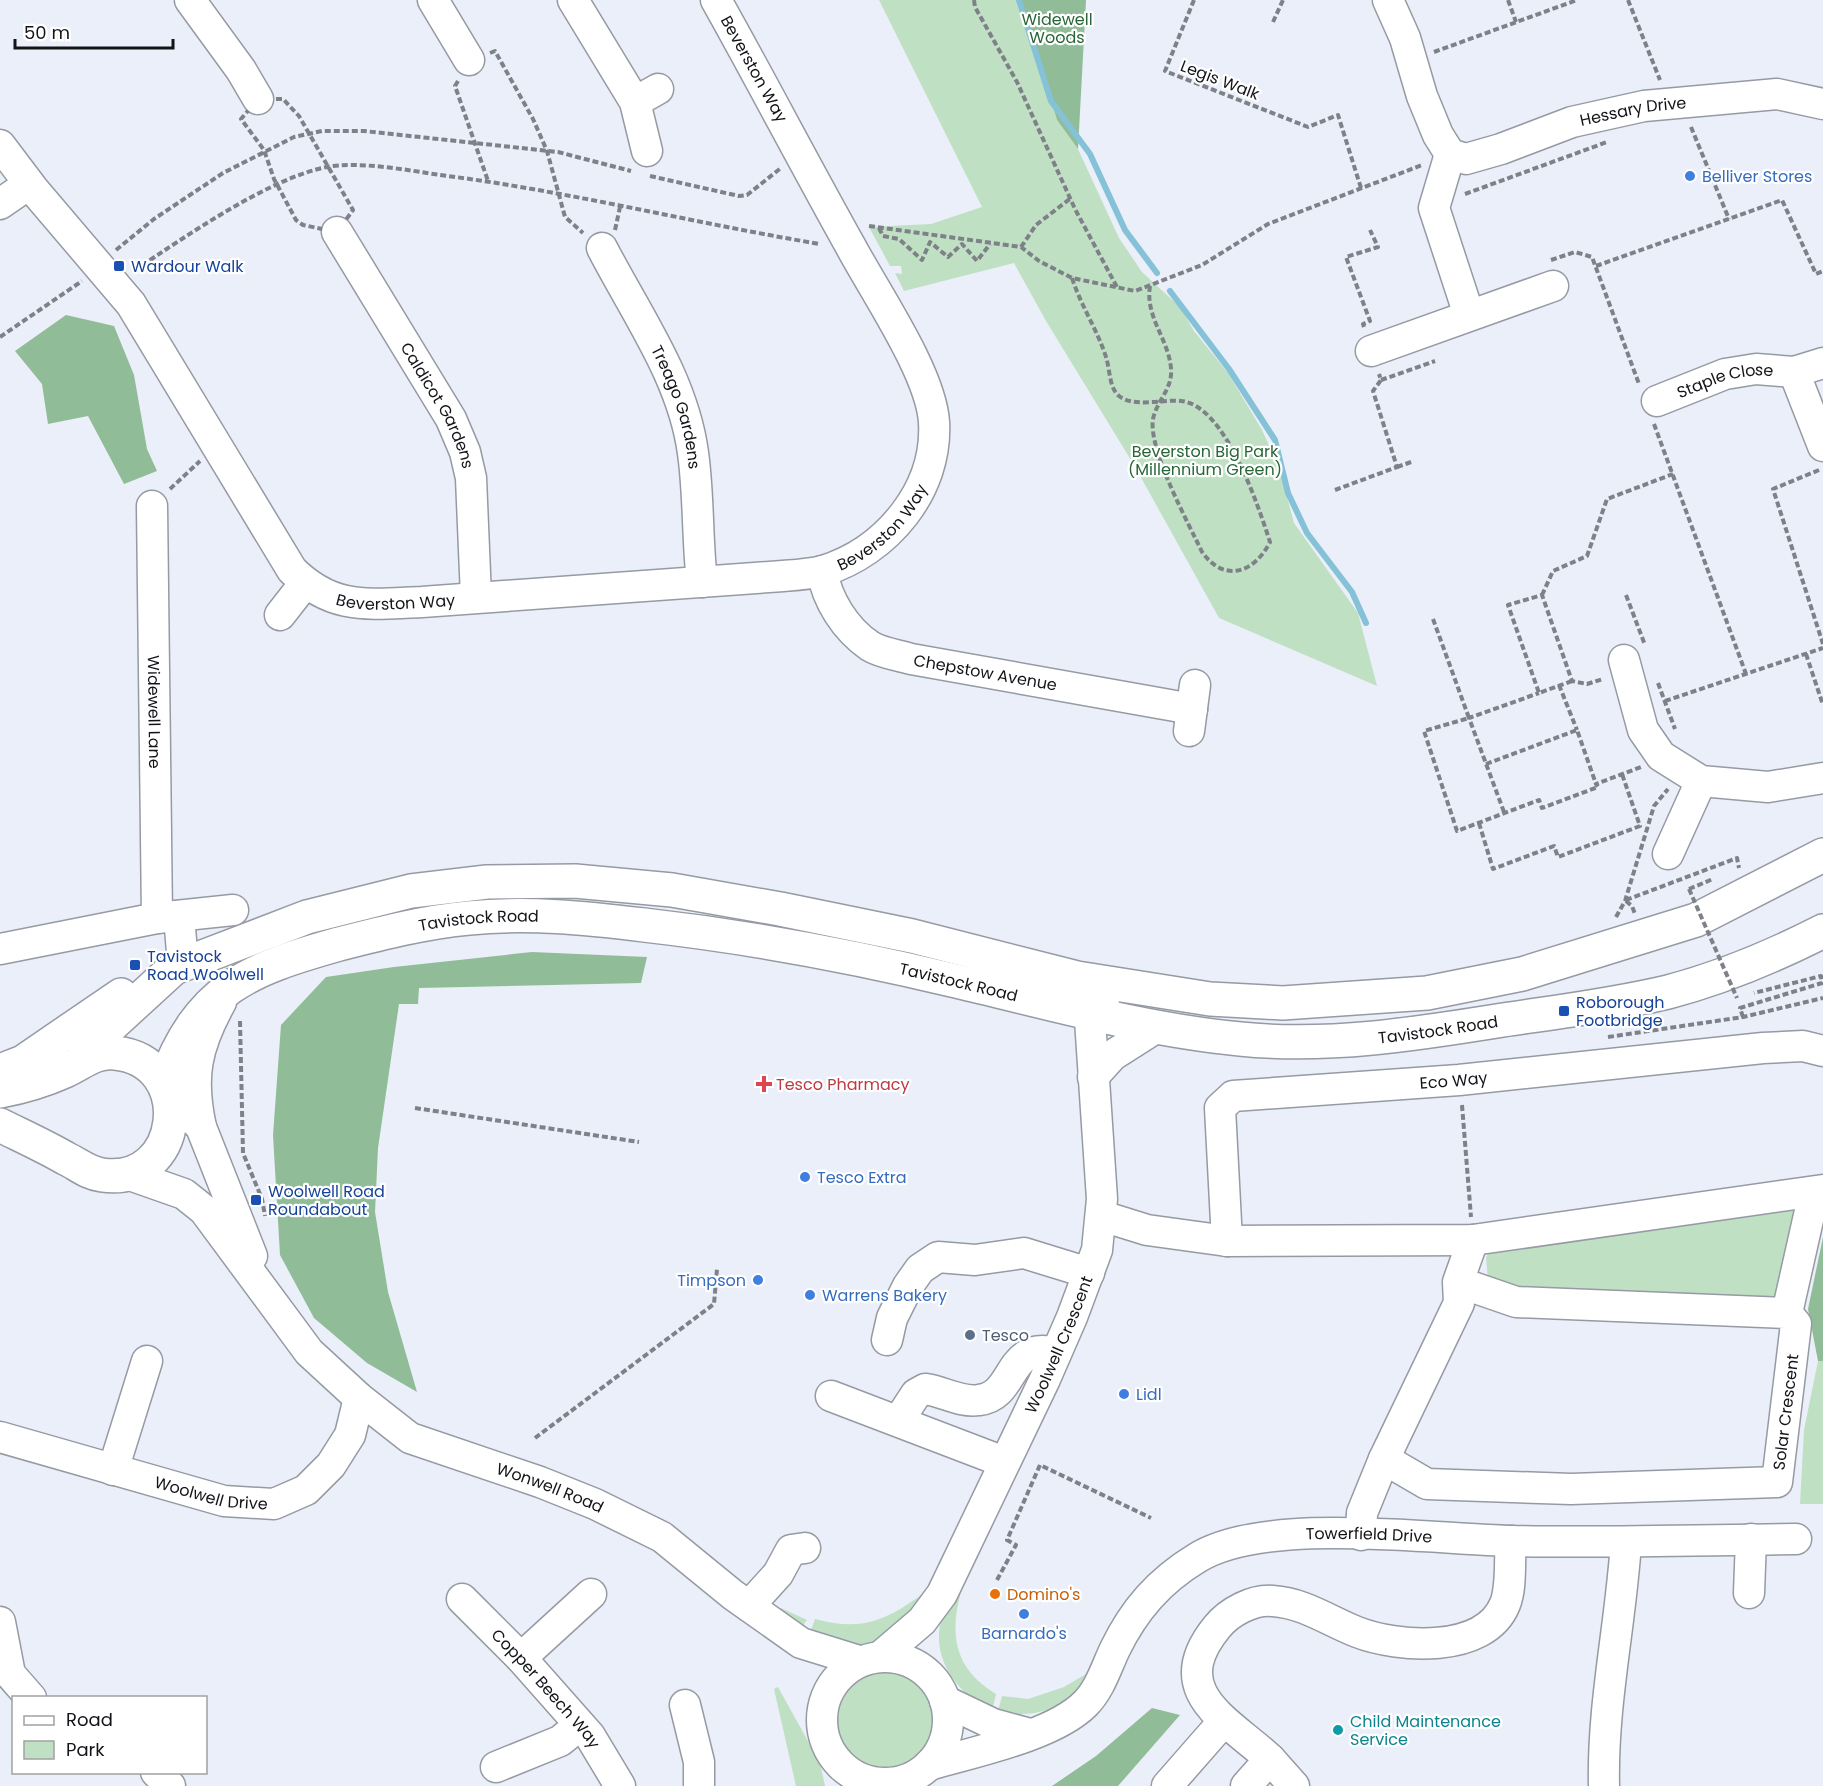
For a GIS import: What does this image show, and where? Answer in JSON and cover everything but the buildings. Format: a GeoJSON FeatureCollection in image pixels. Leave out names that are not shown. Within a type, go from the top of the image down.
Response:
{"type":"FeatureCollection","features":[{"type":"Feature","properties":{"kind":"highway","name":"Tavistock Road"},"geometry":{"type":"LineString","coordinates":[[75,1065],[103,1033],[178,966],[307,917],[391,895],[488,882],[575,881],[672,890],[912,936],[1077,978],[1114,985],[1210,999],[1283,1003],[1426,993],[1522,974],[1696,920],[1823,855]]}},
{"type":"Feature","properties":{"kind":"highway","name":"Tavistock Road"},"geometry":{"type":"LineString","coordinates":[[166,1089],[174,1055],[191,1023],[213,1000],[234,1001],[279,961],[390,930],[471,918],[565,916],[792,945],[1157,1027],[1239,1039],[1293,1043],[1375,1039],[1668,992],[1781,953],[1817,936]]}},
{"type":"Feature","properties":{"kind":"highway"},"geometry":{"type":"LineString","coordinates":[[0,1071],[23,1062],[109,1002],[178,966]]}},
{"type":"Feature","properties":{"kind":"highway"},"geometry":{"type":"LineString","coordinates":[[0,1091],[21,1087],[100,1053],[125,1054],[147,1065],[166,1089],[171,1119],[165,1143],[149,1162],[127,1174],[102,1175],[79,1167],[69,1159],[0,1125]]}},
{"type":"Feature","properties":{"kind":"street"},"geometry":{"type":"LineString","coordinates":[[190,0],[241,70],[258,99]]}},
{"type":"Feature","properties":{"kind":"street"},"geometry":{"type":"LineString","coordinates":[[433,0],[469,60]]}},
{"type":"Feature","properties":{"kind":"street"},"geometry":{"type":"LineString","coordinates":[[573,0],[646,96],[647,151]]}},
{"type":"Feature","properties":{"kind":"street","name":"Beverston Way"},"geometry":{"type":"LineString","coordinates":[[0,145],[29,184],[106,272],[217,445],[292,570],[305,583],[332,599],[350,604],[476,597],[702,582],[822,571],[868,549],[901,519],[926,476],[933,447],[930,399],[923,381],[716,0]]}},
{"type":"Feature","properties":{"kind":"street"},"geometry":{"type":"LineString","coordinates":[[1388,0],[1437,135],[1450,154],[1434,208],[1469,315]]}},
{"type":"Feature","properties":{"kind":"street","name":"Hessary Drive"},"geometry":{"type":"LineString","coordinates":[[1450,154],[1466,159],[1501,149],[1572,122],[1644,106],[1776,94],[1823,104]]}},
{"type":"Feature","properties":{"kind":"street"},"geometry":{"type":"LineString","coordinates":[[0,204],[29,184]]}},
{"type":"Feature","properties":{"kind":"street","name":"Caldicot Gardens"},"geometry":{"type":"LineString","coordinates":[[337,232],[451,419],[465,452],[471,478],[476,597]]}},
{"type":"Feature","properties":{"kind":"street","name":"Treago Gardens"},"geometry":{"type":"LineString","coordinates":[[602,248],[658,350],[683,407],[693,452],[702,582]]}},
{"type":"Feature","properties":{"kind":"street"},"geometry":{"type":"LineString","coordinates":[[1371,351],[1553,286]]}},
{"type":"Feature","properties":{"kind":"street","name":"Staple Close"},"geometry":{"type":"LineString","coordinates":[[1650,397],[1725,374],[1756,369],[1794,372],[1823,363]]}},
{"type":"Feature","properties":{"kind":"street","name":"Staple Close"},"geometry":{"type":"LineString","coordinates":[[1794,372],[1823,446]]}},
{"type":"Feature","properties":{"kind":"street","name":"Widewell Lane"},"geometry":{"type":"LineString","coordinates":[[152,506],[168,917]]}},
{"type":"Feature","properties":{"kind":"street","name":"Chepstow Avenue"},"geometry":{"type":"LineString","coordinates":[[822,571],[824,584],[836,610],[851,630],[871,646],[911,658],[1192,708]]}},
{"type":"Feature","properties":{"kind":"street"},"geometry":{"type":"LineString","coordinates":[[280,615],[305,583]]}},
{"type":"Feature","properties":{"kind":"street"},"geometry":{"type":"LineString","coordinates":[[1625,666],[1643,730],[1664,758],[1701,781],[1768,787],[1823,778]]}},
{"type":"Feature","properties":{"kind":"street"},"geometry":{"type":"LineString","coordinates":[[1668,854],[1701,781]]}},
{"type":"Feature","properties":{"kind":"street"},"geometry":{"type":"LineString","coordinates":[[0,949],[168,917],[233,910]]}},
{"type":"Feature","properties":{"kind":"street"},"geometry":{"type":"LineString","coordinates":[[168,917],[178,966]]}},
{"type":"Feature","properties":{"kind":"street"},"geometry":{"type":"LineString","coordinates":[[1093,1077],[1090,1013],[1114,985]]}},
{"type":"Feature","properties":{"kind":"street"},"geometry":{"type":"LineString","coordinates":[[201,1127],[194,1081],[198,1055],[209,1024],[234,1001]]}},
{"type":"Feature","properties":{"kind":"street","name":"Woolwell Crescent"},"geometry":{"type":"LineString","coordinates":[[930,1675],[932,1628],[942,1593],[1056,1353],[1097,1250],[1102,1216],[1093,1077],[1059,1005]]}},
{"type":"Feature","properties":{"kind":"street"},"geometry":{"type":"LineString","coordinates":[[1093,1077],[1113,1055],[1157,1027]]}},
{"type":"Feature","properties":{"kind":"street","name":"Eco Way"},"geometry":{"type":"LineString","coordinates":[[1227,1242],[1220,1108],[1233,1096],[1459,1080],[1763,1048],[1803,1046],[1823,1051]]}},
{"type":"Feature","properties":{"kind":"street","name":"Wonwell Road"},"geometry":{"type":"LineString","coordinates":[[166,1089],[201,1127],[264,1290]]}},
{"type":"Feature","properties":{"kind":"street","name":"Wonwell Road"},"geometry":{"type":"LineString","coordinates":[[127,1174],[184,1194],[204,1210],[309,1352],[359,1398],[410,1438],[540,1482],[595,1504],[662,1537],[741,1601],[801,1643],[870,1659]]}},
{"type":"Feature","properties":{"kind":"street"},"geometry":{"type":"LineString","coordinates":[[1102,1216],[1147,1230],[1227,1242],[1473,1240],[1819,1192],[1787,1313],[1516,1302],[1458,1282]]}},
{"type":"Feature","properties":{"kind":"street"},"geometry":{"type":"LineString","coordinates":[[1361,1535],[1362,1513],[1384,1459],[1459,1303],[1458,1282],[1473,1240]]}},
{"type":"Feature","properties":{"kind":"street"},"geometry":{"type":"LineString","coordinates":[[887,1340],[899,1300],[921,1269],[939,1257],[975,1260],[1024,1253],[1089,1273]]}},
{"type":"Feature","properties":{"kind":"street","name":"Solar Crescent"},"geometry":{"type":"LineString","coordinates":[[1384,1459],[1426,1484],[1571,1489],[1777,1482],[1796,1324],[1787,1313]]}},
{"type":"Feature","properties":{"kind":"street"},"geometry":{"type":"LineString","coordinates":[[899,1420],[915,1394],[925,1389],[964,1401],[982,1400],[1007,1381],[1021,1357],[1040,1349],[1056,1353]]}},
{"type":"Feature","properties":{"kind":"street"},"geometry":{"type":"LineString","coordinates":[[114,1470],[147,1361]]}},
{"type":"Feature","properties":{"kind":"street"},"geometry":{"type":"LineString","coordinates":[[831,1396],[899,1420],[1004,1462]]}},
{"type":"Feature","properties":{"kind":"street","name":"Woolwell Drive"},"geometry":{"type":"LineString","coordinates":[[0,1437],[224,1501],[274,1504],[306,1491],[331,1466],[350,1435],[359,1398]]}},
{"type":"Feature","properties":{"kind":"street","name":"Towerfield Drive"},"geometry":{"type":"LineString","coordinates":[[929,1765],[1030,1734],[1067,1718],[1085,1704],[1100,1683],[1126,1627],[1144,1601],[1164,1581],[1199,1556],[1232,1543],[1283,1534],[1511,1541],[1626,1542],[1796,1539]]}},
{"type":"Feature","properties":{"kind":"street"},"geometry":{"type":"LineString","coordinates":[[1749,1593],[1751,1539]]}},
{"type":"Feature","properties":{"kind":"street"},"geometry":{"type":"LineString","coordinates":[[1294,1786],[1269,1759],[1223,1722],[1207,1705],[1199,1684],[1198,1664],[1208,1638],[1224,1619],[1245,1606],[1271,1600],[1302,1606],[1359,1633],[1420,1644],[1456,1641],[1479,1633],[1494,1622],[1505,1603],[1511,1541]]}},
{"type":"Feature","properties":{"kind":"street"},"geometry":{"type":"LineString","coordinates":[[1604,1786],[1603,1744],[1623,1600],[1626,1542]]}},
{"type":"Feature","properties":{"kind":"street"},"geometry":{"type":"LineString","coordinates":[[741,1601],[778,1574],[791,1550],[806,1548]]}},
{"type":"Feature","properties":{"kind":"street","name":"Woolwell Crescent"},"geometry":{"type":"LineString","coordinates":[[870,1659],[901,1642],[922,1621],[942,1593]]}},
{"type":"Feature","properties":{"kind":"street"},"geometry":{"type":"LineString","coordinates":[[521,1658],[591,1594]]}},
{"type":"Feature","properties":{"kind":"street","name":"Copper Beech Way"},"geometry":{"type":"LineString","coordinates":[[462,1599],[521,1658],[580,1725],[620,1786]]}},
{"type":"Feature","properties":{"kind":"street"},"geometry":{"type":"LineString","coordinates":[[0,1622],[10,1674],[29,1696]]}},
{"type":"Feature","properties":{"kind":"street"},"geometry":{"type":"LineString","coordinates":[[870,1659],[904,1659],[930,1675],[945,1701],[948,1718],[946,1735],[940,1751],[929,1765],[915,1776],[896,1784],[838,1776],[822,1731],[823,1703],[836,1678],[870,1659]]}},
{"type":"Feature","properties":{"kind":"street"},"geometry":{"type":"LineString","coordinates":[[945,1701],[993,1724],[1030,1734]]}},
{"type":"Feature","properties":{"kind":"street"},"geometry":{"type":"LineString","coordinates":[[685,1705],[699,1774]]}},
{"type":"Feature","properties":{"kind":"street"},"geometry":{"type":"LineString","coordinates":[[1167,1786],[1223,1722]]}},
{"type":"Feature","properties":{"kind":"street"},"geometry":{"type":"LineString","coordinates":[[494,1765],[560,1742],[580,1725]]}},
{"type":"Feature","properties":{"kind":"street"},"geometry":{"type":"LineString","coordinates":[[1246,1786],[1269,1759]]}},
{"type":"Feature","properties":{"kind":"street"},"geometry":{"type":"LineString","coordinates":[[157,1774],[170,1786]]}},
{"type":"Feature","properties":{"kind":"path"},"geometry":{"type":"LineString","coordinates":[[974,0],[975,7],[1017,82],[1071,198],[1118,288]]}},
{"type":"Feature","properties":{"kind":"path","name":"Legis Walk"},"geometry":{"type":"LineString","coordinates":[[1194,0],[1165,71],[1308,127],[1338,115],[1361,188]]}},
{"type":"Feature","properties":{"kind":"path"},"geometry":{"type":"LineString","coordinates":[[1273,22],[1282,0]]}},
{"type":"Feature","properties":{"kind":"path"},"geometry":{"type":"LineString","coordinates":[[1508,0],[1516,22]]}},
{"type":"Feature","properties":{"kind":"path"},"geometry":{"type":"LineString","coordinates":[[1412,61],[1577,0]]}},
{"type":"Feature","properties":{"kind":"path"},"geometry":{"type":"LineString","coordinates":[[1628,0],[1655,73],[1676,102],[1680,116],[1694,130],[1729,219]]}},
{"type":"Feature","properties":{"kind":"path"},"geometry":{"type":"LineString","coordinates":[[488,181],[455,86],[469,60],[495,51],[533,119],[546,151],[565,217],[602,248]]}},
{"type":"Feature","properties":{"kind":"path"},"geometry":{"type":"LineString","coordinates":[[258,99],[283,99],[299,116],[310,134],[353,210],[337,232],[303,225],[296,220],[264,150],[241,119],[258,99]]}},
{"type":"Feature","properties":{"kind":"path"},"geometry":{"type":"LineString","coordinates":[[106,272],[154,219],[222,172],[294,137],[310,134],[364,131],[546,151],[739,196],[747,195],[774,171],[802,157]]}},
{"type":"Feature","properties":{"kind":"path"},"geometry":{"type":"LineString","coordinates":[[1434,208],[1475,189],[1615,139]]}},
{"type":"Feature","properties":{"kind":"path"},"geometry":{"type":"LineString","coordinates":[[0,337],[106,272],[279,185],[328,166],[397,170],[488,181],[730,229],[829,245],[861,225],[1021,247],[1039,261],[1072,278],[1135,291],[1202,265],[1268,224],[1450,154]]}},
{"type":"Feature","properties":{"kind":"path"},"geometry":{"type":"LineString","coordinates":[[1021,247],[1036,225],[1071,198]]}},
{"type":"Feature","properties":{"kind":"path"},"geometry":{"type":"LineString","coordinates":[[1746,674],[1673,474],[1650,397],[1596,266],[1782,200],[1816,273],[1823,271]]}},
{"type":"Feature","properties":{"kind":"path"},"geometry":{"type":"LineString","coordinates":[[879,228],[883,236],[899,238],[922,260],[930,242],[948,256],[962,244],[977,261],[991,243]]}},
{"type":"Feature","properties":{"kind":"path"},"geometry":{"type":"LineString","coordinates":[[1072,278],[1100,340],[1113,389],[1128,400],[1161,401],[1187,401],[1201,408],[1243,468],[1270,542],[1263,556],[1252,566],[1228,571],[1211,564],[1202,552],[1164,471],[1155,438],[1153,420],[1161,401],[1168,391],[1172,372],[1161,330],[1151,317],[1148,302],[1150,286]]}},
{"type":"Feature","properties":{"kind":"path"},"geometry":{"type":"LineString","coordinates":[[1381,380],[1435,361]]}},
{"type":"Feature","properties":{"kind":"path"},"geometry":{"type":"LineString","coordinates":[[152,506],[217,445]]}},
{"type":"Feature","properties":{"kind":"path"},"geometry":{"type":"LineString","coordinates":[[1397,467],[1414,461]]}},
{"type":"Feature","properties":{"kind":"path"},"geometry":{"type":"LineString","coordinates":[[1665,701],[1806,654],[1823,646],[1773,489],[1823,469]]}},
{"type":"Feature","properties":{"kind":"path"},"geometry":{"type":"LineString","coordinates":[[1572,681],[1542,595],[1553,571],[1587,556],[1606,499],[1673,474]]}},
{"type":"Feature","properties":{"kind":"path"},"geometry":{"type":"LineString","coordinates":[[1539,693],[1508,605],[1542,595]]}},
{"type":"Feature","properties":{"kind":"path"},"geometry":{"type":"LineString","coordinates":[[1433,619],[1504,813]]}},
{"type":"Feature","properties":{"kind":"path"},"geometry":{"type":"LineString","coordinates":[[1806,654],[1823,705]]}},
{"type":"Feature","properties":{"kind":"path"},"geometry":{"type":"LineString","coordinates":[[1559,686],[1598,787],[1542,808],[1539,800],[1456,831],[1424,731],[1469,718],[1572,681],[1587,684],[1625,666]]}},
{"type":"Feature","properties":{"kind":"path"},"geometry":{"type":"LineString","coordinates":[[1486,764],[1577,730]]}},
{"type":"Feature","properties":{"kind":"path"},"geometry":{"type":"LineString","coordinates":[[1596,784],[1664,758]]}},
{"type":"Feature","properties":{"kind":"path"},"geometry":{"type":"LineString","coordinates":[[1479,823],[1493,869],[1554,846],[1558,857],[1640,826],[1622,774]]}},
{"type":"Feature","properties":{"kind":"path"},"geometry":{"type":"LineString","coordinates":[[1612,922],[1625,901],[1737,858],[1741,867],[1731,872]]}},
{"type":"Feature","properties":{"kind":"path"},"geometry":{"type":"LineString","coordinates":[[1720,876],[1689,889],[1737,998],[1821,976],[1822,983],[1740,1008],[1743,1017]]}},
{"type":"Feature","properties":{"kind":"path"},"geometry":{"type":"LineString","coordinates":[[1625,901],[1632,906],[1636,918]]}},
{"type":"Feature","properties":{"kind":"path"},"geometry":{"type":"LineString","coordinates":[[1650,1029],[1743,1017],[1823,998]]}},
{"type":"Feature","properties":{"kind":"path"},"geometry":{"type":"LineString","coordinates":[[234,1001],[243,1153],[262,1199],[266,1218]]}},
{"type":"Feature","properties":{"kind":"path"},"geometry":{"type":"LineString","coordinates":[[1459,1080],[1473,1240]]}},
{"type":"Feature","properties":{"kind":"path"},"geometry":{"type":"LineString","coordinates":[[415,1108],[639,1142]]}},
{"type":"Feature","properties":{"kind":"path"},"geometry":{"type":"LineString","coordinates":[[535,1438],[714,1305],[717,1269]]}},
{"type":"Feature","properties":{"kind":"path"},"geometry":{"type":"LineString","coordinates":[[997,1580],[1016,1545],[1008,1540],[1041,1465],[1151,1518]]}},
{"type":"Feature","properties":{"kind":"green space","name":"Beverston Big Park (Millennium Green)"},"geometry":{"type":"Polygon","coordinates":[[[879,0],[1016,0],[1035,47],[1057,120],[1078,149],[1119,238],[1142,272],[1180,307],[1194,331],[1228,373],[1262,430],[1279,467],[1294,523],[1358,613],[1377,686],[1219,618],[1134,465],[1046,321],[1014,263],[904,291],[895,273],[902,274],[901,266],[890,266],[869,227],[931,224],[982,207],[879,0]]]}},
{"type":"Feature","properties":{"kind":"green space","name":"Widewell Woods"},"geometry":{"type":"Polygon","coordinates":[[[1016,0],[1086,0],[1078,149],[1057,120],[1035,47],[1016,0]]]}},
{"type":"Feature","properties":{"kind":"green space"},"geometry":{"type":"Polygon","coordinates":[[[66,315],[114,326],[134,375],[147,449],[157,471],[124,484],[88,416],[48,424],[42,384],[15,351],[66,315]]]}},
{"type":"Feature","properties":{"kind":"green space"},"geometry":{"type":"Polygon","coordinates":[[[532,952],[647,957],[641,983],[419,988],[418,1004],[399,1004],[378,1148],[375,1212],[388,1292],[417,1392],[367,1363],[314,1318],[280,1255],[273,1135],[281,1025],[326,977],[532,952]]]}},
{"type":"Feature","properties":{"kind":"green space"},"geometry":{"type":"Polygon","coordinates":[[[1791,1208],[1796,1212],[1774,1304],[1542,1295],[1488,1280],[1486,1257],[1494,1247],[1791,1208]]]}},
{"type":"Feature","properties":{"kind":"green space"},"geometry":{"type":"Polygon","coordinates":[[[1823,1237],[1823,1361],[1818,1361],[1808,1309],[1823,1237]]]}},
{"type":"Feature","properties":{"kind":"green space"},"geometry":{"type":"Polygon","coordinates":[[[1818,1361],[1823,1361],[1823,1504],[1800,1504],[1804,1430],[1818,1361]]]}},
{"type":"Feature","properties":{"kind":"green space"},"geometry":{"type":"Polygon","coordinates":[[[958,1586],[962,1588],[956,1620],[958,1648],[971,1673],[996,1694],[992,1711],[968,1695],[958,1685],[944,1662],[940,1649],[941,1620],[958,1586]]]}},
{"type":"Feature","properties":{"kind":"green space"},"geometry":{"type":"Polygon","coordinates":[[[921,1595],[912,1613],[903,1622],[871,1643],[845,1647],[810,1633],[815,1619],[845,1624],[871,1622],[895,1612],[921,1595]]]}},
{"type":"Feature","properties":{"kind":"green space"},"geometry":{"type":"Polygon","coordinates":[[[781,1608],[807,1620],[801,1628],[780,1612],[781,1608]]]}},
{"type":"Feature","properties":{"kind":"green space"},"geometry":{"type":"Polygon","coordinates":[[[886,1672],[904,1676],[920,1686],[930,1702],[934,1720],[930,1738],[920,1754],[904,1764],[886,1768],[868,1764],[852,1754],[842,1738],[838,1720],[842,1702],[852,1686],[868,1676],[886,1672]]]}},
{"type":"Feature","properties":{"kind":"green space"},"geometry":{"type":"Polygon","coordinates":[[[1086,1674],[1080,1686],[1071,1696],[1050,1709],[1024,1714],[998,1711],[1002,1696],[1028,1699],[1064,1687],[1086,1674]]]}},
{"type":"Feature","properties":{"kind":"green space"},"geometry":{"type":"Polygon","coordinates":[[[778,1687],[820,1763],[825,1786],[796,1786],[774,1689],[778,1687]]]}},
{"type":"Feature","properties":{"kind":"green space"},"geometry":{"type":"Polygon","coordinates":[[[1152,1708],[1180,1715],[1118,1786],[1052,1786],[1096,1756],[1152,1708]]]}},
{"type":"Feature","properties":{"kind":"waterway"},"geometry":{"type":"LineString","coordinates":[[1019,0],[1051,101],[1090,154],[1125,230],[1157,273]]}},
{"type":"Feature","properties":{"kind":"waterway"},"geometry":{"type":"LineString","coordinates":[[1170,291],[1229,369],[1275,440],[1288,493],[1307,533],[1352,592],[1366,623]]}},
{"type":"Feature","properties":{"kind":"place","name":"Belliver Stores"},"geometry":{"type":"Point","coordinates":[1690,176]}},
{"type":"Feature","properties":{"kind":"place","name":"Wardour Walk"},"geometry":{"type":"Point","coordinates":[119,266]}},
{"type":"Feature","properties":{"kind":"place","name":"Tavistock Road Woolwell"},"geometry":{"type":"Point","coordinates":[135,965]}},
{"type":"Feature","properties":{"kind":"place","name":"Roborough Footbridge"},"geometry":{"type":"Point","coordinates":[1564,1011]}},
{"type":"Feature","properties":{"kind":"place","name":"Tesco Pharmacy"},"geometry":{"type":"Point","coordinates":[764,1084]}},
{"type":"Feature","properties":{"kind":"place","name":"Tesco Extra"},"geometry":{"type":"Point","coordinates":[805,1177]}},
{"type":"Feature","properties":{"kind":"place","name":"Woolwell Road Roundabout"},"geometry":{"type":"Point","coordinates":[256,1200]}},
{"type":"Feature","properties":{"kind":"place","name":"Timpson"},"geometry":{"type":"Point","coordinates":[758,1280]}},
{"type":"Feature","properties":{"kind":"place","name":"Warrens Bakery"},"geometry":{"type":"Point","coordinates":[810,1295]}},
{"type":"Feature","properties":{"kind":"place","name":"Tesco"},"geometry":{"type":"Point","coordinates":[970,1335]}},
{"type":"Feature","properties":{"kind":"place","name":"Lidl"},"geometry":{"type":"Point","coordinates":[1124,1394]}},
{"type":"Feature","properties":{"kind":"place","name":"Domino's"},"geometry":{"type":"Point","coordinates":[995,1594]}},
{"type":"Feature","properties":{"kind":"place","name":"Barnardo's"},"geometry":{"type":"Point","coordinates":[1024,1614]}},
{"type":"Feature","properties":{"kind":"place","name":"Child Maintenance Service"},"geometry":{"type":"Point","coordinates":[1338,1730]}}]}
